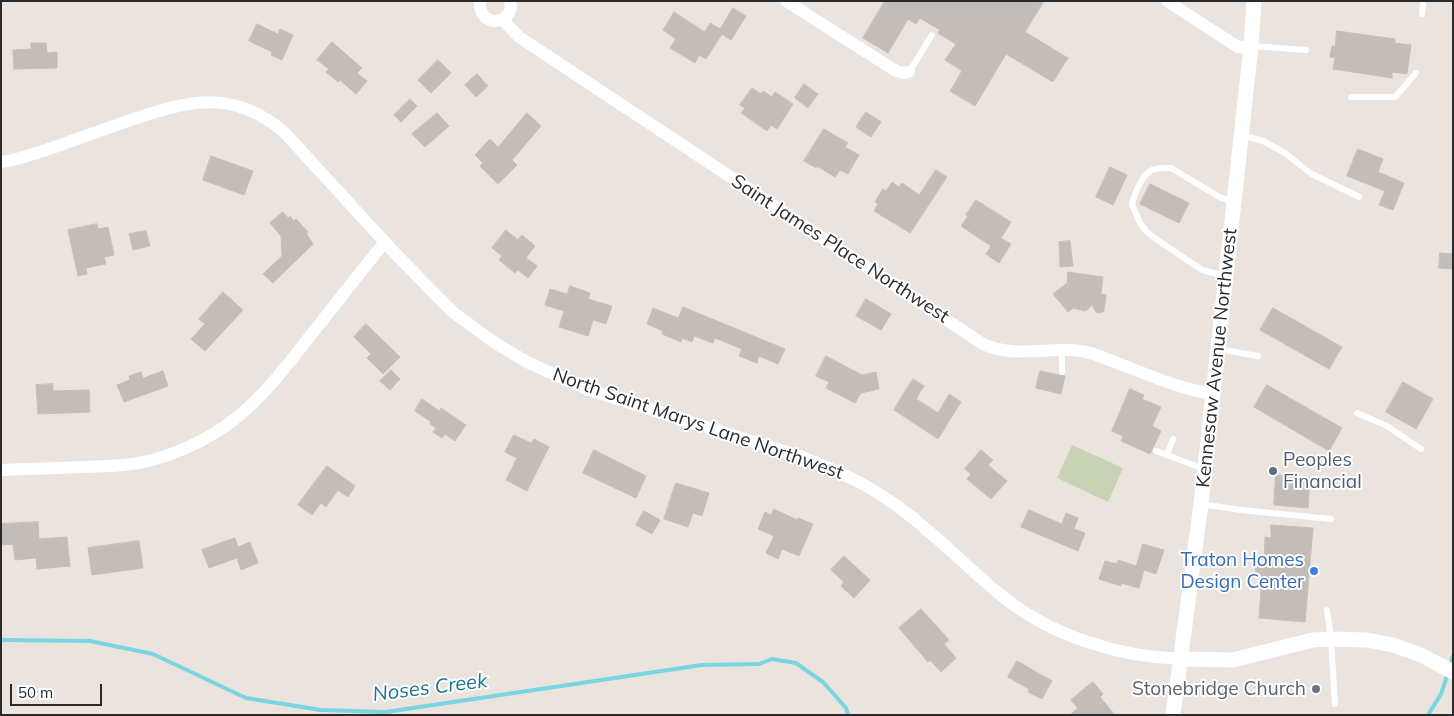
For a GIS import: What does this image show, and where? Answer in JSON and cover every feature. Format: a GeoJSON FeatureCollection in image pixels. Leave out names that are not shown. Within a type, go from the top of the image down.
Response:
{"type":"FeatureCollection","features":[{"type":"Feature","properties":{"kind":"street","name":"Saint James Place Northwest"},"geometry":{"type":"LineString","coordinates":[[480,1],[480,11],[486,18],[494,22],[503,20],[520,37],[983,344],[999,350],[1016,352],[1082,351],[1191,390],[1212,394]]}},
{"type":"Feature","properties":{"kind":"street"},"geometry":{"type":"LineString","coordinates":[[503,20],[509,13],[510,1]]}},
{"type":"Feature","properties":{"kind":"street"},"geometry":{"type":"LineString","coordinates":[[786,1],[800,5],[896,70],[903,73],[910,72]]}},
{"type":"Feature","properties":{"kind":"street"},"geometry":{"type":"LineString","coordinates":[[1166,1],[1238,47],[1251,46]]}},
{"type":"Feature","properties":{"kind":"street","name":"Kennesaw Avenue Northwest"},"geometry":{"type":"LineString","coordinates":[[1174,715],[1201,504],[1251,46],[1254,1]]}},
{"type":"Feature","properties":{"kind":"street","name":"North Saint Marys Lane Northwest"},"geometry":{"type":"LineString","coordinates":[[1,162],[30,156],[158,111],[193,102],[223,102],[250,110],[274,124],[454,313],[495,343],[527,362],[589,390],[802,456],[828,467],[871,489],[898,507],[1004,597],[1047,625],[1100,646],[1182,659]]}},
{"type":"Feature","properties":{"kind":"street"},"geometry":{"type":"LineString","coordinates":[[1,470],[112,466],[151,460],[181,451],[231,424],[262,396],[385,242]]}},
{"type":"Feature","properties":{"kind":"street"},"geometry":{"type":"LineString","coordinates":[[1182,659],[1233,660],[1313,640],[1367,640],[1420,654],[1447,669]]}},
{"type":"Feature","properties":{"kind":"lane"},"geometry":{"type":"LineString","coordinates":[[1422,14],[1423,3]]}},
{"type":"Feature","properties":{"kind":"lane"},"geometry":{"type":"LineString","coordinates":[[910,72],[932,35]]}},
{"type":"Feature","properties":{"kind":"lane"},"geometry":{"type":"LineString","coordinates":[[1251,46],[1306,50]]}},
{"type":"Feature","properties":{"kind":"lane"},"geometry":{"type":"LineString","coordinates":[[1351,96],[1395,97],[1416,73]]}},
{"type":"Feature","properties":{"kind":"lane"},"geometry":{"type":"LineString","coordinates":[[1241,134],[1264,141],[1285,153],[1310,173],[1359,197]]}},
{"type":"Feature","properties":{"kind":"lane"},"geometry":{"type":"LineString","coordinates":[[1225,276],[1202,270],[1148,232],[1140,223],[1132,204],[1139,186],[1149,171],[1162,168],[1171,168],[1222,198],[1233,201]]}},
{"type":"Feature","properties":{"kind":"lane"},"geometry":{"type":"LineString","coordinates":[[1217,349],[1258,356]]}},
{"type":"Feature","properties":{"kind":"lane"},"geometry":{"type":"LineString","coordinates":[[1062,351],[1062,372]]}},
{"type":"Feature","properties":{"kind":"lane"},"geometry":{"type":"LineString","coordinates":[[1357,413],[1387,426],[1421,449]]}},
{"type":"Feature","properties":{"kind":"lane"},"geometry":{"type":"LineString","coordinates":[[1167,455],[1173,439]]}},
{"type":"Feature","properties":{"kind":"lane"},"geometry":{"type":"LineString","coordinates":[[1156,451],[1204,470]]}},
{"type":"Feature","properties":{"kind":"lane"},"geometry":{"type":"LineString","coordinates":[[1201,504],[1331,519]]}},
{"type":"Feature","properties":{"kind":"lane"},"geometry":{"type":"LineString","coordinates":[[1327,610],[1331,639],[1335,704]]}},
{"type":"Feature","properties":{"kind":"green space"},"geometry":{"type":"Polygon","coordinates":[[[1072,445],[1123,468],[1108,502],[1057,478],[1072,445]]]}},
{"type":"Feature","properties":{"kind":"building"},"geometry":{"type":"Polygon","coordinates":[[[885,1],[1044,1],[1025,32],[1068,58],[1053,82],[1006,54],[975,106],[950,91],[962,71],[945,60],[956,44],[938,33],[940,30],[920,18],[916,24],[908,19],[888,53],[863,38],[885,1]]]}},
{"type":"Feature","properties":{"kind":"building"},"geometry":{"type":"Polygon","coordinates":[[[733,8],[746,16],[731,40],[722,34],[706,59],[699,55],[695,63],[670,48],[676,39],[663,30],[674,12],[705,32],[710,23],[720,29],[733,8]]]}},
{"type":"Feature","properties":{"kind":"building"},"geometry":{"type":"Polygon","coordinates":[[[257,24],[278,34],[280,29],[293,35],[282,60],[271,55],[272,52],[249,41],[257,24]]]}},
{"type":"Feature","properties":{"kind":"building"},"geometry":{"type":"Polygon","coordinates":[[[1337,31],[1395,39],[1395,43],[1411,45],[1407,74],[1392,72],[1392,78],[1333,69],[1335,58],[1330,57],[1332,46],[1335,46],[1337,31]]]}},
{"type":"Feature","properties":{"kind":"building"},"geometry":{"type":"Polygon","coordinates":[[[332,42],[362,68],[357,73],[367,81],[356,94],[340,80],[338,82],[326,72],[329,69],[317,60],[332,42]]]}},
{"type":"Feature","properties":{"kind":"building"},"geometry":{"type":"Polygon","coordinates":[[[31,43],[46,43],[47,53],[57,52],[57,68],[14,69],[13,50],[31,49],[31,43]]]}},
{"type":"Feature","properties":{"kind":"building"},"geometry":{"type":"Polygon","coordinates":[[[438,60],[451,73],[431,93],[418,80],[438,60]]]}},
{"type":"Feature","properties":{"kind":"building"},"geometry":{"type":"Polygon","coordinates":[[[477,74],[488,86],[476,97],[465,85],[477,74]]]}},
{"type":"Feature","properties":{"kind":"building"},"geometry":{"type":"Polygon","coordinates":[[[804,84],[818,94],[808,108],[795,98],[804,84]]]}},
{"type":"Feature","properties":{"kind":"building"},"geometry":{"type":"Polygon","coordinates":[[[752,88],[761,94],[763,91],[772,97],[775,92],[793,104],[777,129],[771,125],[767,131],[741,113],[745,108],[740,105],[752,88]]]}},
{"type":"Feature","properties":{"kind":"building"},"geometry":{"type":"Polygon","coordinates":[[[410,99],[417,106],[401,122],[394,115],[410,99]]]}},
{"type":"Feature","properties":{"kind":"building"},"geometry":{"type":"Polygon","coordinates":[[[866,112],[881,122],[871,137],[856,127],[866,112]]]}},
{"type":"Feature","properties":{"kind":"building"},"geometry":{"type":"Polygon","coordinates":[[[437,113],[449,126],[425,147],[412,134],[437,113]]]}},
{"type":"Feature","properties":{"kind":"building"},"geometry":{"type":"Polygon","coordinates":[[[527,113],[541,126],[512,160],[517,165],[498,184],[480,166],[483,163],[475,155],[490,139],[498,147],[527,113]]]}},
{"type":"Feature","properties":{"kind":"building"},"geometry":{"type":"Polygon","coordinates":[[[824,129],[848,143],[845,147],[859,155],[848,174],[840,170],[835,177],[817,166],[816,168],[804,161],[824,129]]]}},
{"type":"Feature","properties":{"kind":"building"},"geometry":{"type":"Polygon","coordinates":[[[1358,149],[1383,159],[1378,172],[1404,183],[1393,210],[1379,205],[1385,191],[1347,176],[1358,149]]]}},
{"type":"Feature","properties":{"kind":"building"},"geometry":{"type":"Polygon","coordinates":[[[211,156],[253,171],[244,195],[203,180],[211,156]]]}},
{"type":"Feature","properties":{"kind":"building"},"geometry":{"type":"Polygon","coordinates":[[[1110,167],[1127,175],[1113,205],[1096,197],[1110,167]]]}},
{"type":"Feature","properties":{"kind":"building"},"geometry":{"type":"Polygon","coordinates":[[[936,170],[947,177],[910,233],[874,211],[878,204],[875,202],[883,189],[886,191],[892,182],[899,187],[902,183],[919,195],[936,170]]]}},
{"type":"Feature","properties":{"kind":"building"},"geometry":{"type":"Polygon","coordinates":[[[1150,184],[1189,203],[1179,223],[1140,204],[1150,184]]]}},
{"type":"Feature","properties":{"kind":"building"},"geometry":{"type":"Polygon","coordinates":[[[976,200],[1011,222],[1001,238],[1011,244],[999,263],[986,254],[991,246],[961,226],[976,200]]]}},
{"type":"Feature","properties":{"kind":"building"},"geometry":{"type":"Polygon","coordinates":[[[283,212],[288,218],[290,216],[294,221],[296,219],[308,232],[306,233],[313,244],[273,283],[263,274],[282,256],[281,236],[270,223],[283,212]]]}},
{"type":"Feature","properties":{"kind":"building"},"geometry":{"type":"Polygon","coordinates":[[[97,224],[98,229],[108,227],[114,255],[104,257],[106,264],[86,268],[87,274],[78,276],[68,230],[97,224]]]}},
{"type":"Feature","properties":{"kind":"building"},"geometry":{"type":"Polygon","coordinates":[[[506,230],[518,240],[522,235],[535,246],[526,258],[537,266],[528,278],[518,270],[515,273],[499,260],[502,256],[492,248],[506,230]]]}},
{"type":"Feature","properties":{"kind":"building"},"geometry":{"type":"Polygon","coordinates":[[[146,231],[150,246],[133,250],[129,234],[146,231]]]}},
{"type":"Feature","properties":{"kind":"building"},"geometry":{"type":"Polygon","coordinates":[[[1070,241],[1073,266],[1060,267],[1059,242],[1070,241]]]}},
{"type":"Feature","properties":{"kind":"building"},"geometry":{"type":"Polygon","coordinates":[[[1440,253],[1453,254],[1453,269],[1439,268],[1440,253]]]}},
{"type":"Feature","properties":{"kind":"building"},"geometry":{"type":"Polygon","coordinates":[[[1068,272],[1103,277],[1101,294],[1106,295],[1104,311],[1096,312],[1092,305],[1086,311],[1073,308],[1068,312],[1053,294],[1067,283],[1068,272]]]}},
{"type":"Feature","properties":{"kind":"building"},"geometry":{"type":"Polygon","coordinates":[[[570,286],[590,293],[588,299],[612,306],[606,324],[593,320],[588,336],[559,327],[564,311],[545,305],[550,289],[567,294],[570,286]]]}},
{"type":"Feature","properties":{"kind":"building"},"geometry":{"type":"Polygon","coordinates":[[[223,292],[243,310],[205,351],[191,339],[205,324],[199,319],[223,292]]]}},
{"type":"Feature","properties":{"kind":"building"},"geometry":{"type":"Polygon","coordinates":[[[866,299],[891,314],[881,330],[856,316],[866,299]]]}},
{"type":"Feature","properties":{"kind":"building"},"geometry":{"type":"Polygon","coordinates":[[[683,307],[785,349],[778,364],[759,356],[757,363],[739,356],[742,349],[715,338],[713,343],[694,336],[692,342],[682,338],[681,342],[662,334],[663,331],[647,324],[653,308],[678,318],[683,307]]]}},
{"type":"Feature","properties":{"kind":"building"},"geometry":{"type":"Polygon","coordinates":[[[1273,308],[1342,347],[1329,369],[1260,330],[1273,308]]]}},
{"type":"Feature","properties":{"kind":"building"},"geometry":{"type":"Polygon","coordinates":[[[366,324],[400,357],[383,374],[367,358],[371,354],[354,337],[366,324]]]}},
{"type":"Feature","properties":{"kind":"building"},"geometry":{"type":"Polygon","coordinates":[[[826,356],[862,375],[876,372],[879,389],[861,393],[855,403],[826,388],[829,382],[816,376],[826,356]]]}},
{"type":"Feature","properties":{"kind":"building"},"geometry":{"type":"Polygon","coordinates":[[[391,370],[400,379],[390,390],[380,381],[391,370]]]}},
{"type":"Feature","properties":{"kind":"building"},"geometry":{"type":"Polygon","coordinates":[[[163,371],[168,386],[124,402],[117,385],[130,380],[129,376],[141,372],[143,378],[163,371]]]}},
{"type":"Feature","properties":{"kind":"building"},"geometry":{"type":"Polygon","coordinates":[[[1040,371],[1065,376],[1061,394],[1036,388],[1040,371]]]}},
{"type":"Feature","properties":{"kind":"building"},"geometry":{"type":"Polygon","coordinates":[[[913,379],[924,386],[916,399],[938,413],[949,394],[961,402],[938,439],[894,410],[913,379]]]}},
{"type":"Feature","properties":{"kind":"building"},"geometry":{"type":"Polygon","coordinates":[[[1403,382],[1433,399],[1416,429],[1386,412],[1403,382]]]}},
{"type":"Feature","properties":{"kind":"building"},"geometry":{"type":"Polygon","coordinates":[[[53,384],[53,391],[89,390],[90,412],[38,414],[36,385],[53,384]]]}},
{"type":"Feature","properties":{"kind":"building"},"geometry":{"type":"Polygon","coordinates":[[[1267,385],[1342,428],[1329,451],[1254,407],[1267,385]]]}},
{"type":"Feature","properties":{"kind":"building"},"geometry":{"type":"Polygon","coordinates":[[[1130,389],[1144,395],[1142,399],[1161,407],[1152,426],[1161,431],[1150,454],[1121,441],[1123,436],[1112,431],[1130,389]]]}},
{"type":"Feature","properties":{"kind":"building"},"geometry":{"type":"Polygon","coordinates":[[[422,399],[439,411],[441,408],[466,425],[455,441],[445,434],[442,438],[433,432],[436,428],[430,424],[431,422],[415,411],[422,399]]]}},
{"type":"Feature","properties":{"kind":"building"},"geometry":{"type":"Polygon","coordinates":[[[514,435],[531,443],[534,439],[549,447],[527,491],[506,480],[517,458],[505,452],[514,435]]]}},
{"type":"Feature","properties":{"kind":"building"},"geometry":{"type":"Polygon","coordinates":[[[594,450],[646,476],[636,498],[583,473],[594,450]]]}},
{"type":"Feature","properties":{"kind":"building"},"geometry":{"type":"Polygon","coordinates":[[[981,450],[993,460],[988,465],[1007,481],[991,499],[967,479],[971,474],[965,469],[981,450]]]}},
{"type":"Feature","properties":{"kind":"building"},"geometry":{"type":"Polygon","coordinates":[[[327,466],[355,486],[348,497],[338,490],[326,507],[321,503],[312,515],[298,505],[327,466]]]}},
{"type":"Feature","properties":{"kind":"building"},"geometry":{"type":"Polygon","coordinates":[[[1276,475],[1310,478],[1308,508],[1274,505],[1276,475]]]}},
{"type":"Feature","properties":{"kind":"building"},"geometry":{"type":"Polygon","coordinates":[[[676,483],[709,493],[702,516],[693,513],[688,527],[664,519],[676,483]]]}},
{"type":"Feature","properties":{"kind":"building"},"geometry":{"type":"Polygon","coordinates":[[[774,509],[797,520],[798,518],[813,524],[799,556],[782,549],[778,559],[766,553],[774,536],[758,529],[765,512],[771,515],[774,509]]]}},
{"type":"Feature","properties":{"kind":"building"},"geometry":{"type":"Polygon","coordinates":[[[1029,510],[1062,524],[1066,513],[1078,518],[1074,529],[1085,533],[1078,551],[1021,527],[1029,510]]]}},
{"type":"Feature","properties":{"kind":"building"},"geometry":{"type":"Polygon","coordinates":[[[644,511],[660,520],[652,534],[636,525],[644,511]]]}},
{"type":"Feature","properties":{"kind":"building"},"geometry":{"type":"Polygon","coordinates":[[[38,522],[39,539],[67,537],[70,566],[37,569],[36,558],[15,560],[13,544],[1,545],[1,524],[38,522]]]}},
{"type":"Feature","properties":{"kind":"building"},"geometry":{"type":"Polygon","coordinates":[[[1271,525],[1313,528],[1305,622],[1259,618],[1262,576],[1255,574],[1256,564],[1264,565],[1265,537],[1271,538],[1271,525]]]}},
{"type":"Feature","properties":{"kind":"building"},"geometry":{"type":"Polygon","coordinates":[[[235,538],[238,547],[250,542],[258,563],[241,570],[237,558],[209,568],[202,550],[235,538]]]}},
{"type":"Feature","properties":{"kind":"building"},"geometry":{"type":"Polygon","coordinates":[[[139,541],[143,568],[92,575],[88,548],[139,541]]]}},
{"type":"Feature","properties":{"kind":"building"},"geometry":{"type":"Polygon","coordinates":[[[1143,544],[1164,550],[1156,574],[1144,570],[1139,588],[1121,583],[1121,586],[1099,579],[1105,561],[1117,564],[1118,560],[1136,566],[1143,544]]]}},
{"type":"Feature","properties":{"kind":"building"},"geometry":{"type":"Polygon","coordinates":[[[844,556],[870,580],[854,598],[841,586],[844,582],[831,570],[844,556]]]}},
{"type":"Feature","properties":{"kind":"building"},"geometry":{"type":"Polygon","coordinates":[[[921,609],[949,640],[944,644],[956,658],[941,672],[930,660],[928,662],[899,628],[921,609]]]}},
{"type":"Feature","properties":{"kind":"building"},"geometry":{"type":"Polygon","coordinates":[[[1017,661],[1052,681],[1042,699],[1028,692],[1029,689],[1008,677],[1017,661]]]}},
{"type":"Feature","properties":{"kind":"building"},"geometry":{"type":"Polygon","coordinates":[[[1093,682],[1103,694],[1100,697],[1115,715],[1070,715],[1078,708],[1071,700],[1093,682]]]}},
{"type":"Feature","properties":{"kind":"waterway","name":"Noses Creek"},"geometry":{"type":"LineString","coordinates":[[1,640],[90,641],[153,654],[246,698],[321,710],[386,712],[702,665],[759,664],[772,659],[796,663],[823,682],[846,708],[848,715]]}},
{"type":"Feature","properties":{"kind":"waterway","name":"Noses Creek"},"geometry":{"type":"LineString","coordinates":[[1450,666],[1453,656]]}},
{"type":"Feature","properties":{"kind":"waterway","name":"Noses Creek"},"geometry":{"type":"LineString","coordinates":[[1428,715],[1441,694],[1448,673]]}},
{"type":"Feature","properties":{"kind":"place","name":"Peoples Financial"},"geometry":{"type":"Point","coordinates":[1273,471]}},
{"type":"Feature","properties":{"kind":"place","name":"Traton Homes Design Center"},"geometry":{"type":"Point","coordinates":[1314,571]}},
{"type":"Feature","properties":{"kind":"place","name":"Stonebridge Church"},"geometry":{"type":"Point","coordinates":[1316,689]}}]}
